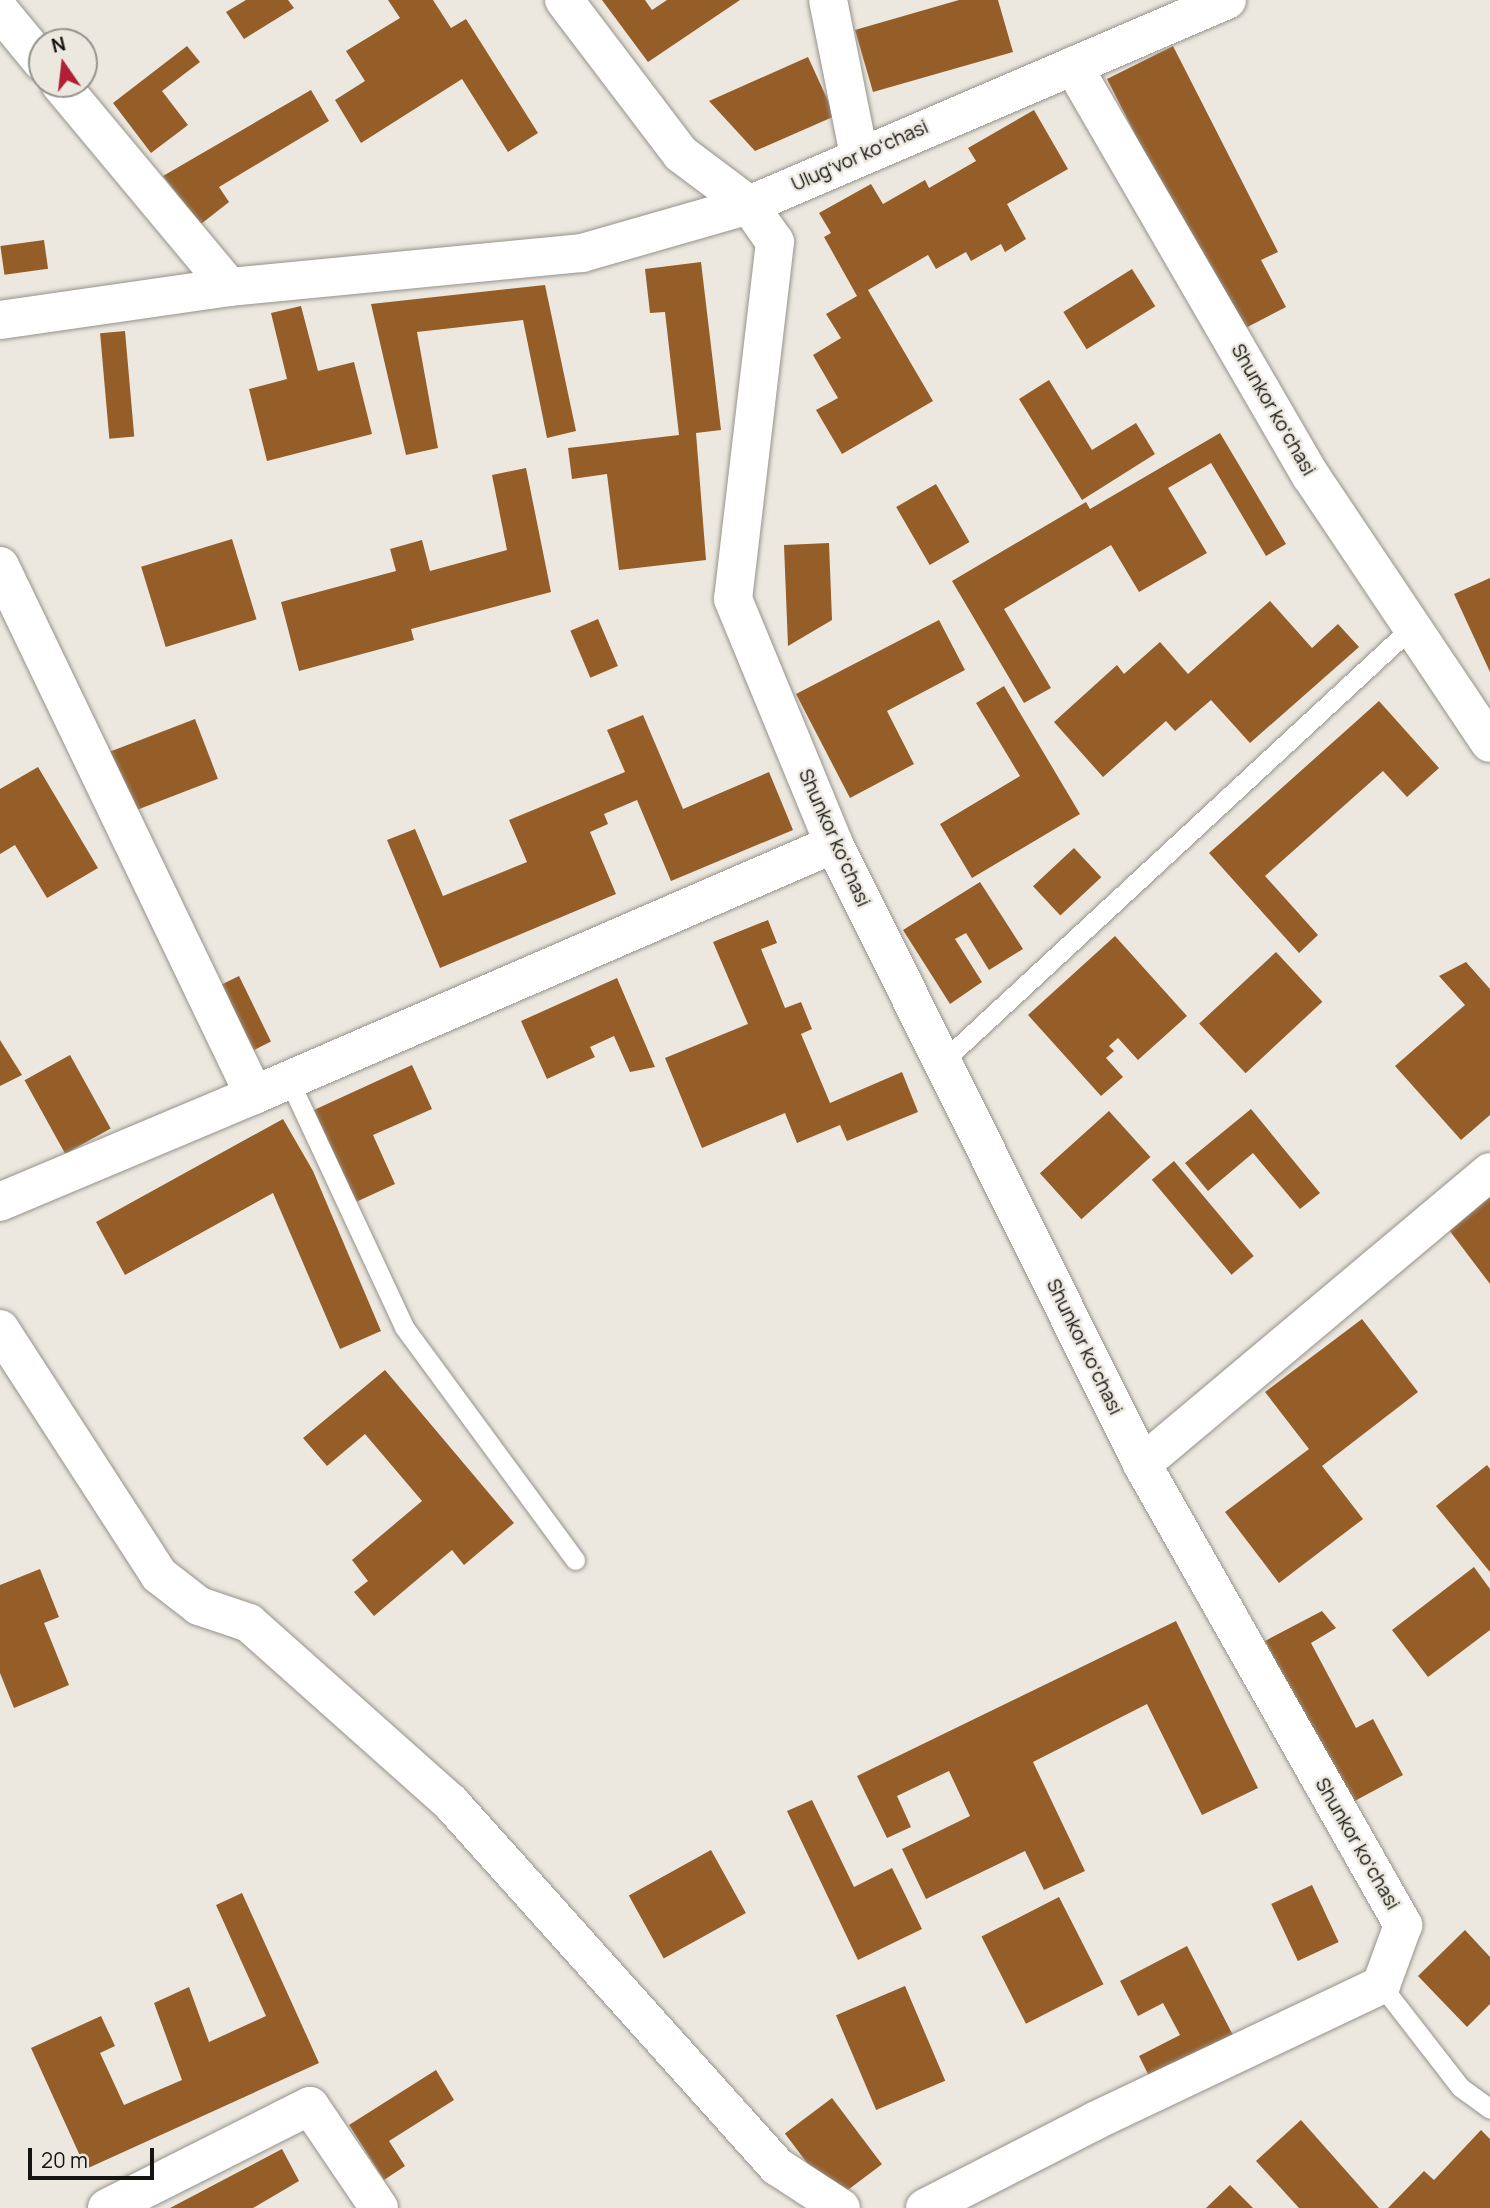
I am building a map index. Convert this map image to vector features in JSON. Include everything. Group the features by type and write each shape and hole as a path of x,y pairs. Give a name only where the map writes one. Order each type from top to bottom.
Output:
{"street":[{"path":"564,0 681,154 749,205"},
{"path":"828,0 859,155"},
{"name":"Ulugʻvor koʻchasi","path":"0,320 229,287 582,254 749,205 859,155 1227,0"},
{"path":"0,11 28,45"},
{"name":"Shunkor koʻchasi","path":"1073,66 1311,477 1490,743"},
{"path":"73,98 229,287"},
{"name":"Shunkor koʻchasi","path":"749,205 775,242 733,599 834,844 1142,1464 1403,1925 1381,1985"},
{"path":"0,566 254,1095"},
{"path":"0,1202 834,844"},
{"path":"1142,1464 1490,1172"},
{"path":"0,1329 159,1575 199,1606 249,1623 451,1803 778,2167 841,2208"},
{"path":"925,2208 1095,2120 1381,1985"},
{"path":"107,2208 310,2106 379,2208"}],"lane":[{"path":"942,1062 1412,627"},
{"path":"289,1080 404,1327 575,1560"},
{"path":"1381,1985 1460,2087 1490,2109"}],"building":[{"path":"246,0 288,0 294,8 244,39 226,12"},
{"path":"388,0 433,0 451,28 466,19 538,133 508,152 462,79 361,143 335,100 365,81 346,51 400,18"},
{"path":"602,0 645,0 652,10 667,0 740,0 648,62"},
{"path":"959,0 998,0 1013,52 873,92 855,30"},
{"path":"187,46 200,62 162,91 188,125 151,153 113,103"},
{"path":"1173,46 1278,252 1261,260 1286,307 1236,333 1107,79"},
{"path":"808,57 835,116 755,151 709,101"},
{"path":"311,90 329,121 219,187 229,202 201,224 163,176"},
{"path":"1034,110 1068,169 1007,204 1026,239 1005,252 1001,244 971,261 966,252 936,269 928,255 868,290 933,401 842,454 816,410 838,398 813,355 841,338 826,314 857,296 824,237 831,233 819,213 871,184 883,204 925,180 929,188 976,161 968,148"},
{"path":"44,240 48,269 4,275 0,246"},
{"path":"701,262 721,430 696,433 706,560 619,570 607,474 572,479 568,448 679,435 665,312 650,313 645,269"},
{"path":"1132,269 1155,306 1087,349 1063,312"},
{"path":"545,285 576,431 547,438 523,320 417,332 438,448 406,455 371,304"},
{"path":"301,306 318,371 354,362 372,434 267,461 249,389 287,379 271,313"},
{"path":"125,331 134,437 109,439 100,333"},
{"path":"1049,380 1092,450 1136,423 1155,454 1082,500 1019,399"},
{"path":"1220,433 1286,544 1266,556 1211,463 1168,488 1207,553 1139,592 1111,545 1004,609 1051,688 1024,703 952,581 1086,502 1090,509"},
{"path":"526,468 551,592 411,629 414,640 299,671 281,602 396,571 390,549 422,540 430,571 507,550 492,475"},
{"path":"936,484 970,542 930,565 896,507"},
{"path":"232,539 257,619 166,647 141,567"},
{"path":"829,543 832,620 788,646 784,545"},
{"path":"1490,578 1490,672 1454,594"},
{"path":"1270,601 1312,648 1338,624 1359,647 1250,743 1211,700 1175,731 1166,721 1103,777 1054,722 1117,665 1124,674 1160,642 1188,674"},
{"path":"598,619 618,666 590,678 570,631"},
{"path":"939,620 965,670 887,711 914,764 850,798 796,694"},
{"path":"1004,686 1080,814 972,878 940,824 1020,776 976,703"},
{"path":"1379,701 1439,768 1407,797 1383,771 1265,876 1318,935 1299,953 1209,853"},
{"path":"643,715 683,809 769,772 793,830 671,881 637,800 604,814 608,824 590,832 616,894 440,968 387,840 415,829 443,896 527,862 509,820 625,772 607,730"},
{"path":"195,719 218,779 132,812 109,752"},
{"path":"38,767 98,868 47,898 15,845 0,854 0,789"},
{"path":"1074,848 1101,877 1060,915 1033,886"},
{"path":"980,882 1023,949 989,970 966,933 955,939 982,982 950,1004 903,930"},
{"path":"768,920 777,943 761,949 785,1008 801,1002 812,1029 801,1034 830,1103 902,1072 918,1112 847,1141 840,1125 797,1143 785,1113 702,1148 665,1058 748,1024 713,942"},
{"path":"1115,936 1187,1016 1138,1060 1118,1038 1109,1046 1114,1051 1106,1058 1123,1077 1101,1096 1028,1015"},
{"path":"1276,952 1322,1002 1246,1073 1199,1024"},
{"path":"1466,962 1490,989 1490,1115 1461,1140 1395,1066 1465,1005 1439,976"},
{"path":"239,976 271,1042 246,1054 214,988"},
{"path":"617,978 655,1067 630,1072 614,1036 590,1047 595,1057 547,1079 521,1021"},
{"path":"0,1040 22,1075 0,1086"},
{"path":"70,1055 111,1128 65,1154 25,1080"},
{"path":"412,1065 432,1109 373,1135 395,1184 356,1202 314,1110"},
{"path":"1251,1109 1320,1193 1300,1209 1253,1153 1208,1191 1185,1163"},
{"path":"1109,1111 1150,1157 1081,1219 1040,1173"},
{"path":"283,1119 313,1171 381,1331 340,1349 273,1193 125,1275 96,1222"},
{"path":"1174,1161 1254,1256 1231,1275 1152,1180"},
{"path":"1490,1180 1490,1284 1440,1218"},
{"path":"1362,1319 1418,1392 1322,1466 1363,1519 1279,1583 1225,1512 1309,1449 1265,1392"},
{"path":"385,1370 514,1523 464,1565 452,1550 374,1616 354,1592 368,1581 352,1560 422,1501 365,1434 327,1466 303,1438"},
{"path":"1487,1465 1490,1469 1490,1572 1436,1506"},
{"path":"1474,1567 1490,1589 1490,1630 1428,1677 1392,1630"},
{"path":"40,1569 59,1617 44,1623 69,1685 14,1708 0,1673 0,1585"},
{"path":"1322,1611 1336,1628 1311,1643 1356,1728 1373,1719 1403,1775 1351,1803 1265,1641"},
{"path":"1176,1621 1258,1788 1202,1815 1147,1704 1033,1762 1085,1871 1044,1890 1025,1851 926,1899 902,1849 970,1816 949,1771 897,1796 911,1827 887,1838 857,1776"},
{"path":"812,1800 854,1887 892,1868 922,1929 858,1960 787,1811"},
{"path":"711,1850 746,1913 664,1959 629,1896"},
{"path":"1312,1885 1339,1942 1298,1961 1271,1904"},
{"path":"242,1893 319,2063 86,2169 31,2048 101,2016 115,2046 100,2053 124,2105 182,2080 154,2003 189,1987 209,2042 266,2016 216,1905"},
{"path":"1059,1897 1103,1984 1026,2024 981,1936"},
{"path":"1465,1930 1490,1957 1490,2004 1467,2027 1418,1976"},
{"path":"1187,1946 1237,2043 1154,2086 1139,2056 1180,2035 1163,2003 1138,2016 1120,1981"},
{"path":"905,1986 945,2081 876,2110 836,2015"},
{"path":"436,2070 454,2100 389,2141 405,2166 384,2180 349,2125"},
{"path":"832,2098 882,2164 835,2200 785,2134"},
{"path":"1301,2120 1379,2208 1299,2208 1256,2161"},
{"path":"1481,2130 1490,2139 1490,2208 1388,2208 1424,2171 1434,2180"},
{"path":"282,2149 299,2181 253,2208 170,2208"},
{"path":"1230,2185 1253,2208 1206,2208"}]}
